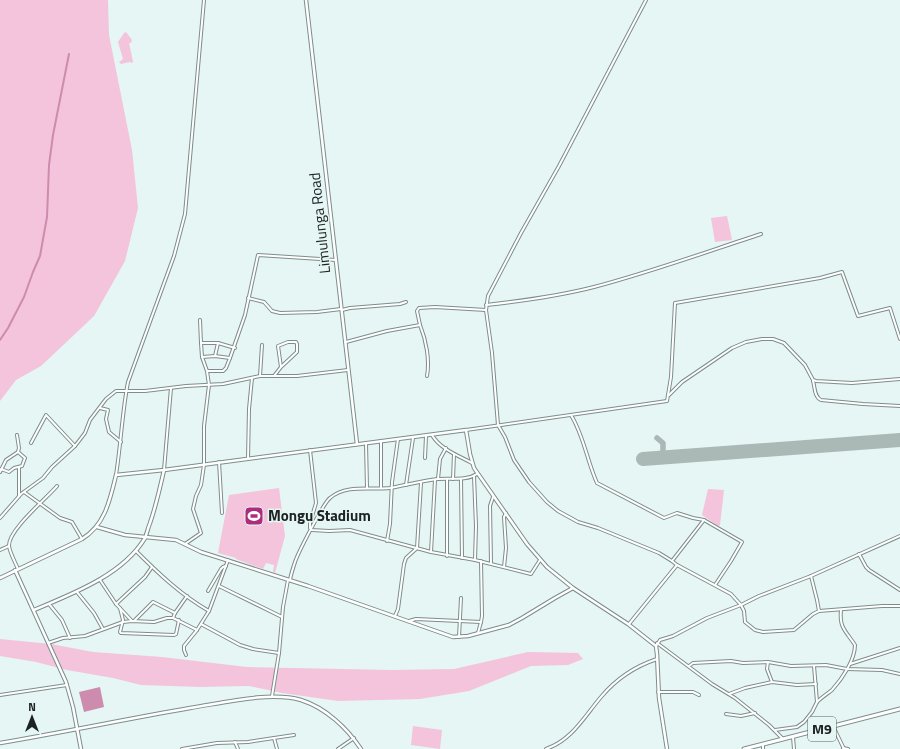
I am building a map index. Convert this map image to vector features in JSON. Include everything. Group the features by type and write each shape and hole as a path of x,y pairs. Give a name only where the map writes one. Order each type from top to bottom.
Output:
{"main road":[{"name":"Limulunga Road","path":"306,0 344,342 357,444"},
{"path":"0,578 90,534 97,527 107,507 116,474 164,470 466,430 472,463 476,475 540,560 573,588 656,644 658,692 667,749"},
{"path":"34,610 100,580 116,569 135,550 145,537 164,470"},
{"path":"97,527 125,535 176,540 201,552 289,580 447,635 459,637 477,634 516,621 573,588"},
{"path":"17,569 67,685 81,749"},
{"path":"0,743 244,699 287,698 311,704 323,711 354,738 361,749"},
{"name":"M9","path":"744,749 900,709"}],"street":[{"path":"116,474 121,442 122,416 128,382 136,356 174,256 185,214 204,0"},
{"path":"646,0 559,166 521,233 488,296 486,310 492,354 498,425 505,437 514,460 549,504 558,511 578,522 598,528 659,553 677,565 731,594 741,605 744,611 745,622 751,628 763,632 794,630 813,614 819,611 900,606"},
{"path":"486,306 594,287 630,277 761,234"},
{"path":"207,371 223,371 226,368 245,316 258,255 336,260"},
{"path":"668,396 675,303 820,278 842,272 858,316 890,308 900,339"},
{"path":"248,298 264,302 272,311 280,312 317,312 400,304 406,302"},
{"path":"427,376 427,356 417,311 419,308 435,307 486,310"},
{"path":"185,544 201,533 193,509 196,496 201,488 204,464 204,426 209,385 207,371 202,357 200,320"},
{"path":"344,342 387,331 420,325"},
{"path":"466,430 667,400 668,396 682,382 732,348 746,342 772,339 784,343 805,364 813,380 816,395 819,399 900,406"},
{"path":"274,376 281,366 297,352 296,342 288,342 278,346 281,366"},
{"path":"201,343 218,343 234,348"},
{"path":"215,356 218,343"},
{"path":"260,376 262,345"},
{"path":"202,357 215,356 230,358"},
{"path":"0,518 19,496 42,478 75,446 85,433 90,420 108,396 116,391 145,391 234,383 260,376 296,376 348,370"},
{"path":"248,459 249,409 252,378"},
{"path":"813,380 818,382 852,383 900,379"},
{"path":"164,470 170,388"},
{"path":"99,408 108,410 106,419 109,432 121,442"},
{"path":"571,415 581,436 597,483 664,518 676,512 704,520 742,542 731,562 715,585"},
{"path":"31,443 46,416 75,446"},
{"path":"17,435 19,448 18,452 25,460 23,466 14,468 9,472 1,471 6,460 18,452"},
{"path":"432,435 454,454 472,463"},
{"path":"425,458 426,436"},
{"path":"406,485 413,438"},
{"path":"387,541 398,439"},
{"path":"381,441 381,488"},
{"path":"366,443 367,488"},
{"path":"431,552 436,480 440,458 446,448"},
{"path":"310,450 316,503 310,523 310,528 312,530"},
{"path":"453,479 454,454"},
{"path":"220,462 222,513"},
{"path":"19,467 19,496"},
{"path":"272,698 280,654 282,617 289,580 295,562 324,506 331,497 343,492 367,488 392,487 436,480 462,479 476,475 475,560"},
{"path":"447,479 447,556"},
{"path":"462,479 462,558"},
{"path":"395,616 398,609 404,564 406,558 417,548 421,483"},
{"path":"17,569 9,546 11,539 19,526 57,486"},
{"path":"24,492 60,518 72,522 82,539"},
{"path":"491,563 490,506 493,497"},
{"path":"504,567 506,548 504,517 506,513"},
{"path":"672,561 704,520"},
{"path":"312,530 350,530 447,556 491,563 531,574 540,560"},
{"path":"784,739 755,713 656,644 660,640 673,636 707,618 811,576 900,536"},
{"path":"0,550 9,546"},
{"path":"135,550 172,586 209,610"},
{"path":"859,554 869,570 900,590"},
{"path":"186,655 184,646 197,630 209,610 228,560"},
{"path":"477,634 481,622 481,561"},
{"path":"628,624 677,565"},
{"path":"208,591 221,569 226,566"},
{"path":"116,604 145,577 152,567"},
{"path":"811,576 819,611"},
{"path":"100,580 116,604 133,621"},
{"path":"219,586 282,617"},
{"path":"76,591 94,613 103,629"},
{"path":"173,618 188,596"},
{"path":"459,637 461,598"},
{"path":"133,621 153,602 175,613"},
{"path":"49,604 62,620 70,638"},
{"path":"120,608 123,622 121,633 171,636 176,634 179,620"},
{"path":"775,730 792,728 801,725 812,712 817,702 825,694 831,691 850,664 855,645 841,626 841,610"},
{"path":"48,643 60,639 85,636 123,622 154,622 166,618 179,620 197,630"},
{"path":"409,621 416,619 481,622"},
{"path":"201,624 240,645 280,654"},
{"path":"850,664 900,648"},
{"path":"546,749 560,742 571,734 613,684 640,666 657,660"},
{"path":"689,666 693,663 724,661 752,663 768,662 790,666 826,665 847,669 882,670 900,674"},
{"path":"768,662 767,669 772,682"},
{"path":"814,666 817,702"},
{"path":"729,694 745,688 772,682 797,685 816,684"},
{"path":"0,695 67,685"},
{"path":"658,692 693,692 699,696"},
{"path":"726,714 741,716 755,713"},
{"path":"833,726 843,749 848,749"},
{"path":"182,749 217,743 248,742 294,735"},
{"path":"793,737 794,749"},
{"path":"274,738 277,749"},
{"path":"338,749 354,738"},
{"path":"236,742 238,749"},
{"path":"763,744 763,749"}],"shaded area":[{"path":"0,0 108,0 109,35 132,150 138,208 125,261 94,316 41,366 16,380 0,401"},
{"path":"126,32 132,40 131,43 129,43 133,62 121,64 119,62 123,59 118,42"},
{"path":"727,216 732,240 715,242 711,218"},
{"name":"Mongu Stadium","path":"279,488 285,536 275,573 273,572 274,565 266,563 263,569 236,558 218,553 229,495"},
{"path":"708,489 724,490 720,525 718,526 702,515"},
{"path":"0,639 51,644 93,652 162,657 247,667 392,670 454,669 528,652 578,653 583,659 568,665 531,666 469,691 420,699 338,701 282,693 249,686 200,687 141,685 36,662 0,656"},
{"path":"100,687 104,707 84,712 79,692"},
{"path":"413,726 442,730 440,749 411,745"}],"waterway":[{"path":"0,340 24,297 40,256 47,217 49,165 53,135 69,54"}],"taxiway":[{"path":"657,438 663,443 663,458"}],"runway":[{"path":"643,459 900,440"}],"place":[{"name":"Mongu Stadium","path":"254,516"}]}
